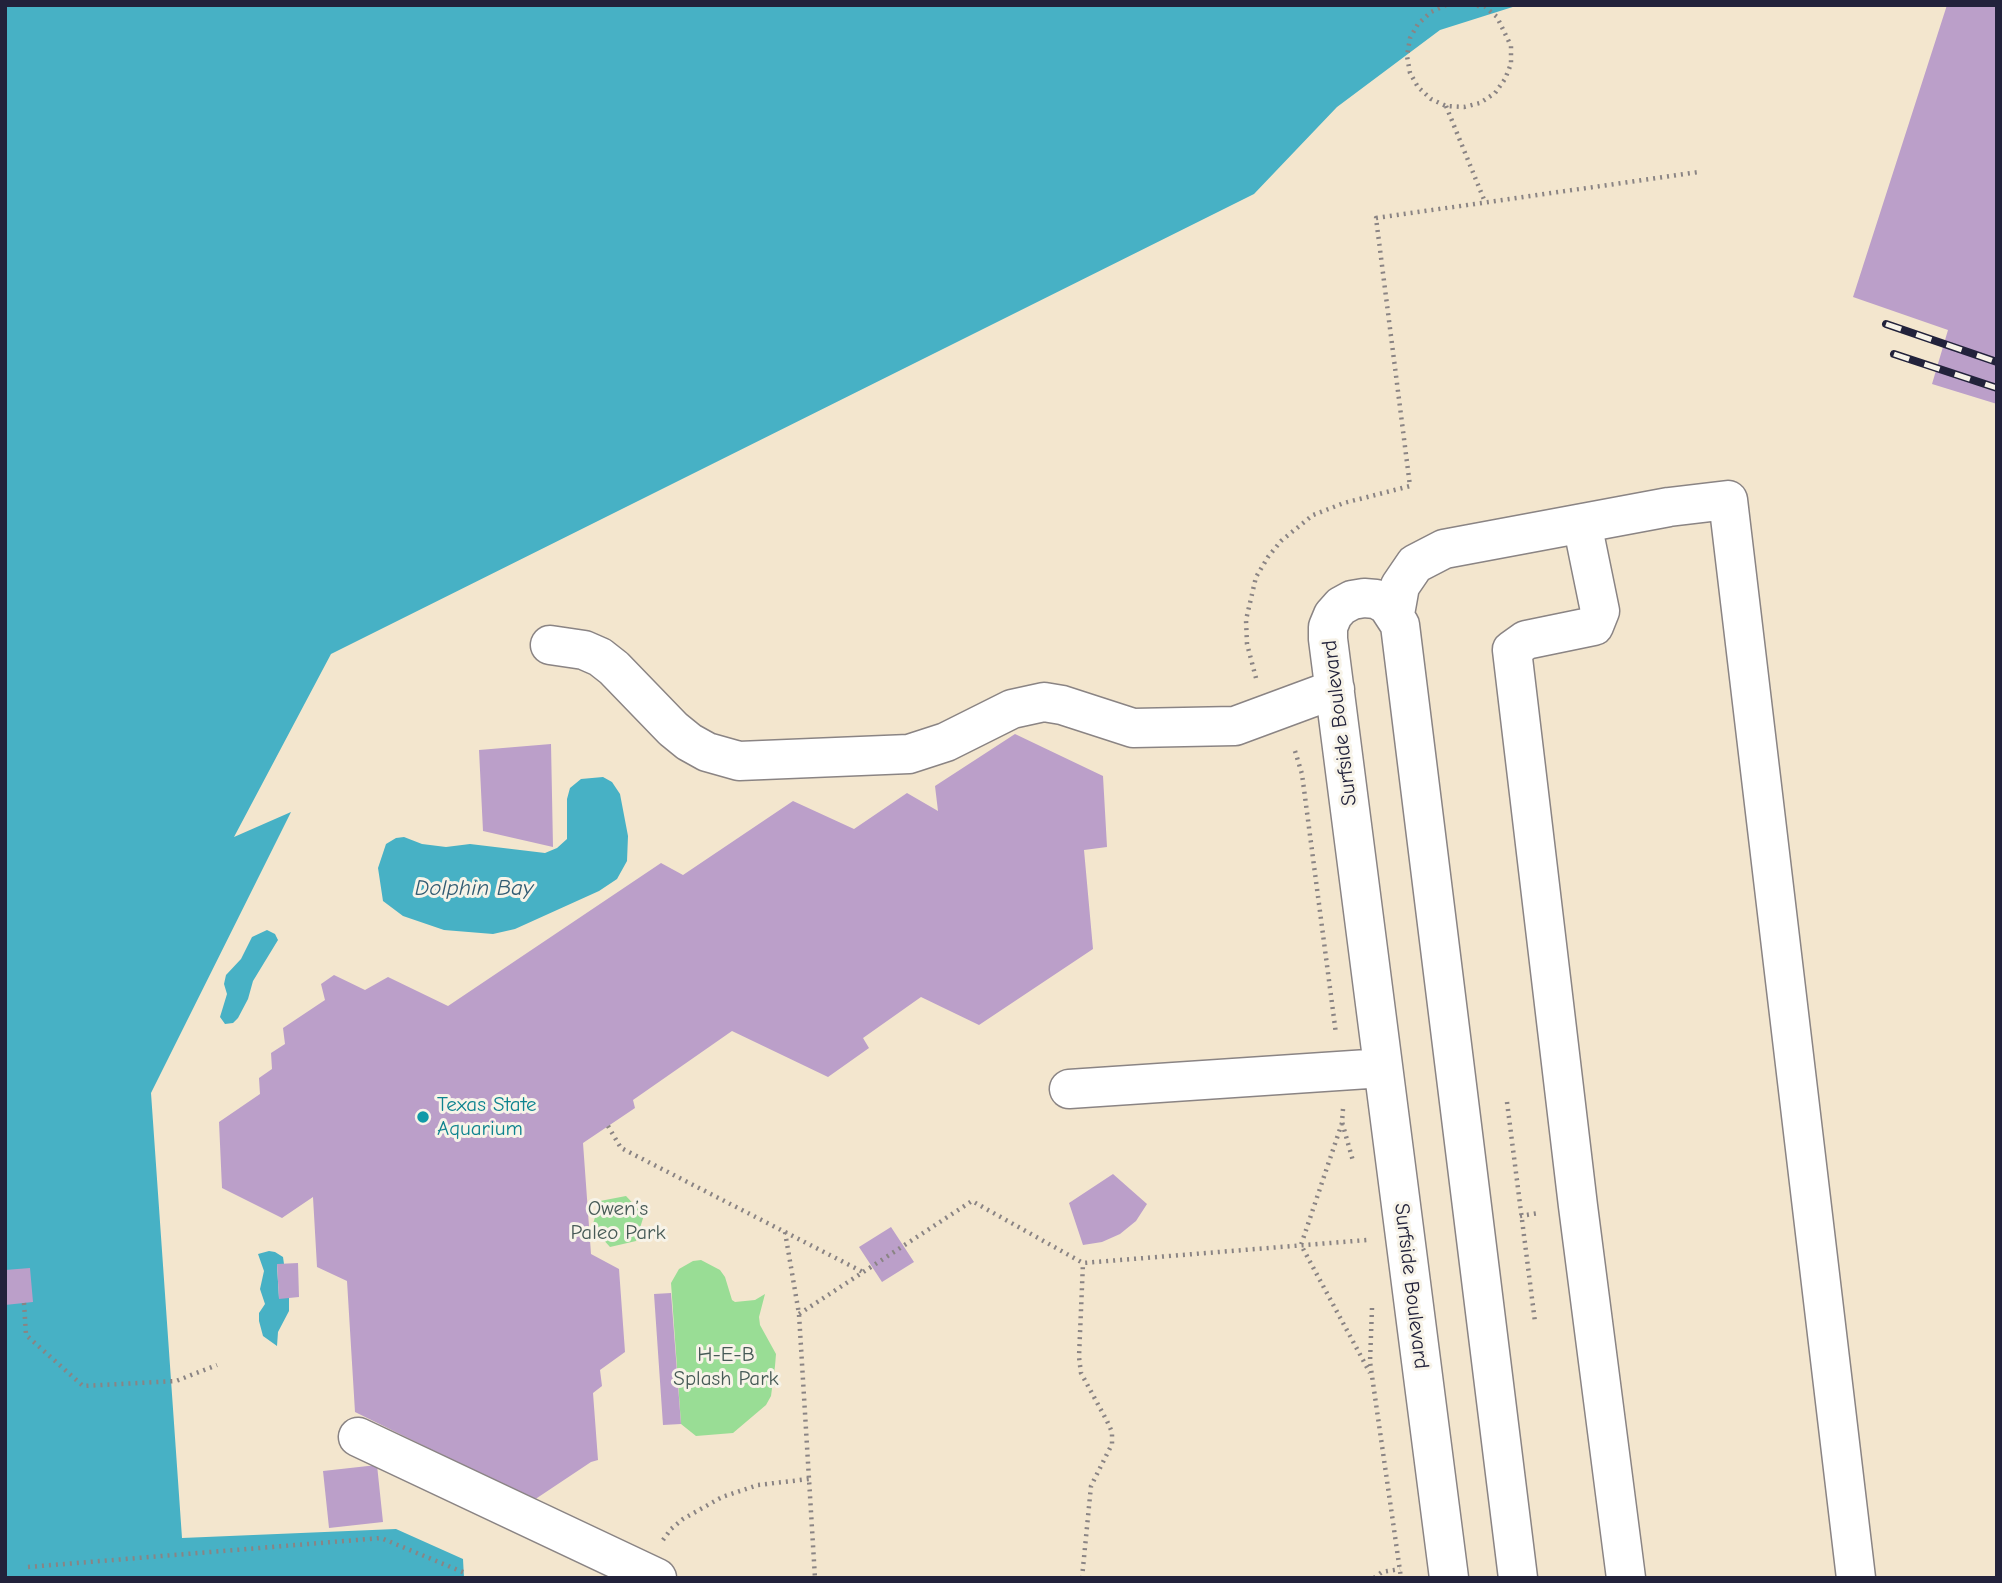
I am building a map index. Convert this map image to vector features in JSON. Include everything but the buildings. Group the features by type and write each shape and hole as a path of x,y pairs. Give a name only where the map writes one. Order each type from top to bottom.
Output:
{"street":[{"path":"1518,1578 1400,625 1395,614 1400,586 1415,564 1444,550 1582,523 1728,500 1856,1578"},
{"path":"1582,523 1600,611 1594,626 1526,640 1512,650 1578,1206 1626,1578"},
{"name":"Surfside Boulevard","path":"1395,614 1387,605 1376,599 1352,600 1341,606 1333,615 1328,626 1328,639 1448,1578"},
{"path":"550,645 584,650 600,657 689,742 707,752 739,761 909,754 946,742 1012,709 1044,702 1062,705 1133,728 1235,726 1335,689"},
{"path":"1069,1089 1383,1068"},
{"path":"358,1437 565,1535 658,1563"},
{"path":"565,1535 589,1578"}],"path":[{"path":"1446,5 1431,12 1418,24 1410,38 1407,56 1410,72 1418,87 1431,99 1446,106 1464,107 1480,103 1495,93 1511,64 1511,46 1497,17 1485,8 1473,5"},
{"path":"1446,106 1485,202"},
{"path":"1257,682 1247,644 1245,620 1256,577 1268,556 1281,541 1313,515 1344,503 1410,486 1376,218 1699,173"},
{"path":"1295,751 1302,774 1344,1100 1342,1122 1301,1245 1372,1378"},
{"path":"1507,1102 1535,1322"},
{"path":"1342,1122 1356,1171"},
{"path":"608,1126 621,1148 863,1272"},
{"path":"799,1314 972,1201 1083,1264 1349,1241"},
{"path":"1367,1227 1370,1253"},
{"path":"785,1233 799,1314 815,1578"},
{"path":"1082,1578 1091,1486 1112,1444 1112,1432 1081,1373 1079,1357 1083,1264"},
{"path":"1373,1302 1370,1362 1401,1578"},
{"path":"24,1303 26,1335 83,1386 176,1381 217,1364"},
{"path":"658,1563 671,1529 722,1497 758,1485 809,1479"},
{"path":"28,1567 382,1538 465,1573"},
{"path":"1374,1578 1382,1572 1400,1569"}],"green space":[{"name":"Owen’s Paleo Park","path":"626,1196 644,1215 636,1241 610,1247 592,1227 600,1201"},
{"name":"H-E-B Splash Park","path":"701,1260 720,1270 735,1302 755,1300 765,1294 759,1317 760,1325 776,1354 771,1396 766,1405 733,1433 696,1436 681,1424 671,1283 679,1269 693,1261"}],"water":[{"path":"5,5 1519,5 1440,30 1337,107 1254,194 331,654 234,837 291,812 151,1093 182,1538 396,1529 463,1559 464,1578 5,1578"},
{"name":"Dolphin Bay","path":"603,777 612,782 620,794 628,836 627,861 617,879 599,891 515,929 493,934 444,930 403,916 383,901 378,868 386,844 396,838 404,837 422,844 446,847 470,844 545,853 557,848 567,839 567,799 570,788 581,779"},
{"path":"267,930 275,934 278,940 253,981 248,999 238,1018 233,1023 225,1024 220,1017 227,994 224,984 226,975 241,959 252,937"},
{"path":"269,1251 283,1257 284,1264 277,1265 279,1298 289,1298 289,1311 278,1332 277,1346 263,1336 259,1321 259,1313 265,1304 260,1289 264,1271 258,1254"}],"railway":[{"path":"1886,324 1997,362"},
{"path":"1894,354 1997,388"}],"place":[{"name":"Texas State Aquarium","path":"423,1117"}]}
